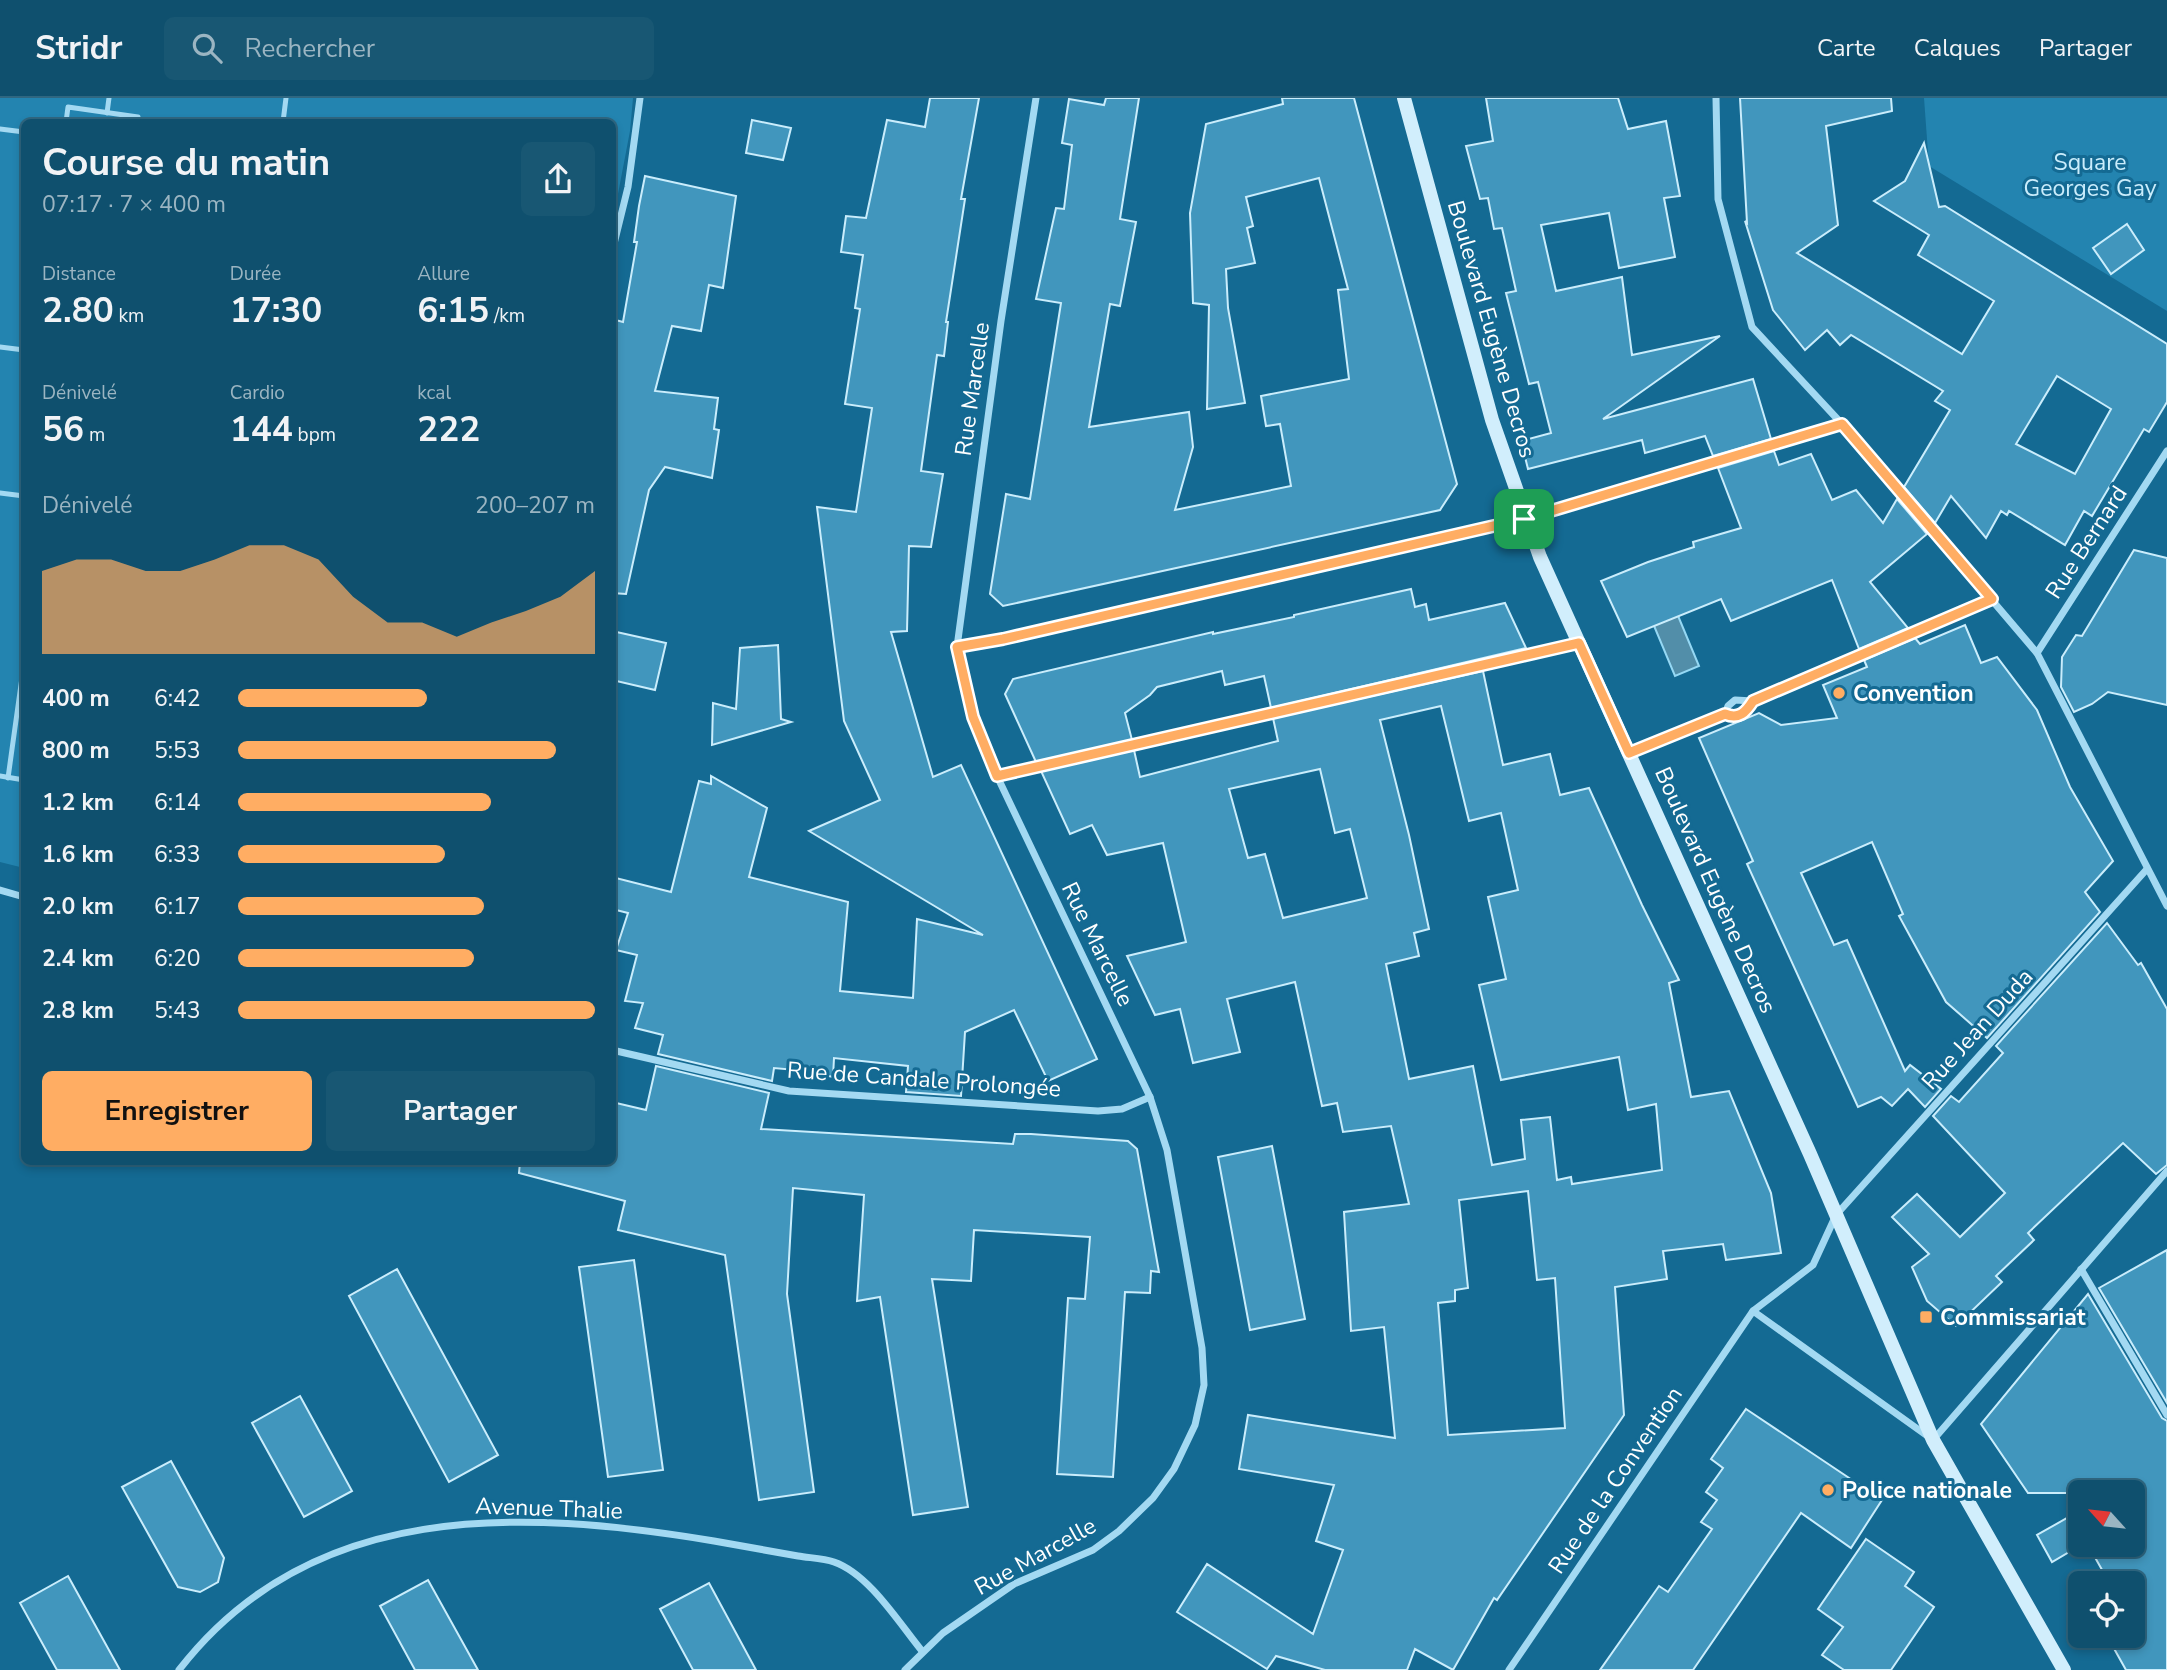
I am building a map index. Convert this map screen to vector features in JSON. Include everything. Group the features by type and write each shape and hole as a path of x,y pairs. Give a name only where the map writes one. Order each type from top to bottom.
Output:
{"street":[{"path":"616,236 628,187 640,98"},
{"name":"Rue Marcelle","path":"905,1670 943,1633 1014,1584 1093,1550 1125,1526 1153,1498 1174,1469 1195,1424 1204,1385 1202,1348 1167,1150 1150,1097 997,776 973,717 957,647 1001,321 1036,98"},
{"name":"Boulevard Eugène Decros","path":"1404,98 1492,421 1524,519 1836,1215 1933,1440 2064,1670"},
{"path":"1716,98 1718,199 1752,327 1842,424 2037,653 2167,906"},
{"path":"957,647 1016,636 1524,519 1842,424"},
{"name":"Rue Bernard","path":"2037,653 2167,452"},
{"path":"1629,753 1725,714 1728,706 1735,700 1753,701 1992,599"},
{"path":"1725,714 1731,717 1740,715 1747,711 1753,701"},
{"name":"Rue Jean Duda","path":"1836,1215 2147,869"},
{"path":"0,891 21,896"},
{"name":"Rue de Candale Prolongée","path":"616,1051 789,1091 1098,1111 1122,1109 1150,1097"},
{"path":"1753,1311 1933,1440 2167,1171"},
{"name":"Rue de la Convention","path":"1509,1670 1753,1311 1813,1265 1836,1215"},
{"path":"2081,1269 2167,1415"},
{"name":"Avenue Thalie","path":"179,1670 198,1645 226,1618 285,1576 330,1553 386,1535 456,1525 507,1522 635,1530 835,1562 867,1583 922,1651"}],"lane":[{"path":"107,113 109,98"},
{"path":"283,119 286,98"},
{"path":"66,119 68,107 138,119"},
{"path":"0,129 21,132"},
{"path":"0,347 21,350"},
{"path":"0,493 21,496"},
{"path":"997,776 1579,643"},
{"path":"8,778 21,685"},
{"path":"0,776 21,780"}],"green space":[{"path":"0,98 633,98 630,131 616,204 616,119 21,119 21,867 0,862"},
{"name":"Square Georges Gay","path":"1924,98 2167,98 2167,311 1929,166"}],"shaded area":[{"path":"1676,611 1699,666 1675,676 1652,621"}],"building":[{"path":"930,98 979,98 961,199 965,199 946,322 944,356 937,355 921,471 943,474 931,547 909,546 907,631 891,632 933,777 961,765 1097,1059 1048,1081 1014,1010 965,1032 961,1096 906,1092 908,1066 834,1058 833,1077 774,1068 772,1081 658,1054 663,1035 635,1028 643,1003 625,1001 637,955 616,950 628,913 616,910 616,878 671,892 699,781 711,784 711,776 767,808 749,877 848,902 840,991 913,998 917,919 983,935 809,831 880,800 844,721 817,507 856,512 872,408 845,404 860,309 855,308 863,255 841,252 846,216 866,218 887,120 925,127"},
{"path":"1106,98 1139,98 1120,219 1136,222 1120,306 1110,304 1089,427 1189,412 1193,447 1175,510 1291,486 1280,424 1266,426 1261,396 1349,379 1338,290 1348,289 1319,178 1246,197 1253,226 1247,228 1255,263 1226,269 1228,308 1245,403 1207,409 1209,305 1193,303 1190,213 1206,124 1283,104 1282,98 1354,98 1457,484 1440,510 1003,606 990,594 1006,494 1030,499 1061,303 1036,299 1056,208 1064,209 1072,145 1062,143 1069,99 1104,105"},
{"path":"1486,98 1618,98 1628,129 1666,121 1680,196 1664,198 1675,257 1619,268 1609,213 1541,225 1556,291 1622,277 1632,355 1720,336 1603,419 1753,379 1771,439 1713,456 1705,436 1645,453 1642,440 1528,469 1521,441 1551,433 1538,382 1529,384 1506,293 1516,291 1502,228 1494,229 1488,198 1480,199 1466,146 1493,141"},
{"path":"1740,98 1891,98 1892,111 1826,126 1838,225 1797,253 1962,354 1994,301 1918,255 1929,235 1874,201 1905,181 1924,143 1939,207 1945,206 2167,344 2167,402 2149,432 2144,429 2092,516 2084,511 2065,545 2009,511 2007,515 2001,511 1986,538 1951,496 1935,523 1904,487 1950,410 1935,401 1943,391 1851,335 1840,345 1827,330 1805,350 1773,310 1745,221 1747,223","holes":["2057,376 2111,409 2075,474 2016,444"]},
{"path":"752,120 791,128 783,160 746,153"},
{"path":"645,176 736,196 723,288 709,285 701,331 672,326 655,391 718,398 714,429 719,430 712,478 665,467 649,490 626,594 616,593 616,320 623,322 637,242 634,242"},
{"path":"2127,224 2144,250 2111,274 2093,248"},
{"path":"1774,451 1779,465 1811,454 1832,500 1856,490 1883,523 1897,499 1927,534 1870,582 1908,628 1859,649 1832,580 1731,621 1721,599 1627,637 1601,581 1694,547 1693,542 1741,528 1718,468"},
{"path":"2134,550 2167,558 2167,705 2108,692 2092,704 2074,712 2061,687 2062,657 2076,635 2082,636"},
{"path":"1411,589 1415,607 1426,604 1429,620 1505,603 1526,648 1271,708 1264,676 1225,685 1222,671 1157,687 1125,713 1132,740 1036,762 1005,694 1013,679"},
{"path":"1965,625 1981,663 1997,657 2037,710 2070,787 2113,861 2085,892 2100,912 1987,1038 1946,1002 1899,916 1903,914 1872,842 1801,873 1834,945 1847,940 1905,1071 1910,1065 1941,1089 1925,1107 1908,1089 1892,1106 1881,1097 1858,1107 1747,864 1753,861 1699,738 1759,713 1781,725 1837,718 1823,685 1867,667 1864,660 1915,638 1920,644"},
{"path":"616,632 666,643 655,690 616,681"},
{"path":"778,645 781,719 791,722 712,745 713,703 736,709 740,648"},
{"path":"1483,671 1503,765 1550,754 1560,795 1589,788 1679,980 1669,983 1691,1097 1729,1091 1771,1193 1781,1253 1726,1260 1723,1244 1663,1251 1667,1279 1615,1287 1624,1415 1497,1600 1494,1598 1453,1670 1415,1649 1407,1670 1325,1670 1276,1656 1267,1669 1177,1612 1207,1564 1313,1634 1343,1550 1316,1541 1334,1485 1239,1469 1248,1415 1395,1438 1384,1327 1351,1331 1344,1212 1409,1204 1391,1126 1343,1132 1337,1103 1322,1106 1295,982 1227,999 1240,1052 1193,1063 1180,1009 1155,1015 1127,956 1186,942 1163,843 1107,855 1092,825 1070,834 1041,771 1134,750 1140,777 1278,741 1273,718","holes":["1441,706 1469,821 1501,813 1518,890 1488,897 1506,979 1479,985 1501,1080 1619,1057 1628,1110 1656,1104 1662,1170 1572,1184 1571,1177 1557,1180 1550,1117 1521,1120 1525,1159 1492,1165 1473,1066 1409,1079 1386,964 1419,956 1414,933 1429,929 1380,720","1320,769 1335,833 1350,829 1367,898 1283,918 1265,854 1248,858 1229,789","1528,1191 1537,1280 1555,1278 1565,1428 1448,1435 1438,1303 1455,1301 1455,1290 1468,1288 1459,1200"]},
{"path":"2107,923 2138,965 2141,963 2167,1009 2167,1165 2156,1174 2123,1143 2028,1233 2034,1240 1996,1276 2002,1282 1956,1326 1927,1301 1912,1267 1929,1254 1892,1217 1917,1194 1960,1237 2005,1193 1933,1116 1951,1096 1959,1102 2003,1053 1996,1046"},
{"path":"656,1066 769,1093 761,1129 1013,1144 1015,1134 1128,1141 1137,1149 1159,1272 1151,1271 1150,1293 1125,1292 1113,1477 1057,1474 1068,1298 1085,1299 1090,1237 974,1230 971,1281 932,1279 968,1507 913,1515 880,1297 857,1301 864,1195 793,1188 787,1294 814,1492 759,1500 725,1255 618,1230 625,1201 519,1173 520,1165 616,1165 616,1103 646,1110"},
{"path":"1272,1146 1305,1319 1250,1330 1218,1157"},
{"path":"2167,1250 2167,1403 2099,1288"},
{"path":"634,1260 663,1470 608,1477 579,1267"},
{"path":"397,1269 498,1455 449,1482 349,1296"},
{"path":"2088,1294 2162,1418 2167,1421 2167,1670 2126,1670 2114,1648 2145,1648 2145,1571 2103,1571 2095,1558 2146,1558 2146,1480 2068,1480 2068,1493 2028,1493 1981,1424"},
{"path":"300,1396 352,1491 304,1517 252,1423"},
{"path":"1746,1409 1882,1500 1851,1548 1801,1513 1693,1670 1600,1670 1659,1586 1668,1592 1712,1529 1701,1522 1717,1500 1706,1492 1723,1468 1711,1459"},
{"path":"171,1461 224,1558 218,1582 200,1592 178,1587 122,1487"},
{"path":"2068,1517 2068,1553 2052,1562 2037,1535"},
{"path":"1866,1539 1914,1572 1905,1586 1934,1607 1891,1670 1844,1670 1822,1655 1843,1627 1818,1609"},
{"path":"68,1576 120,1670 57,1670 20,1603"},
{"path":"428,1580 478,1670 415,1670 380,1606"},
{"path":"709,1583 756,1670 693,1670 660,1609"}],"place":[{"name":"Convention","path":"1839,693"},
{"name":"Commissariat","path":"1926,1317"},
{"name":"Police nationale","path":"1828,1490"}],"route":[{"path":"1842,424 1992,599 1753,701 1747,711 1740,715 1731,717 1725,714 1629,753 1579,643 997,776 973,717 957,647 1003,639 1524,519 1842,424"}]}
